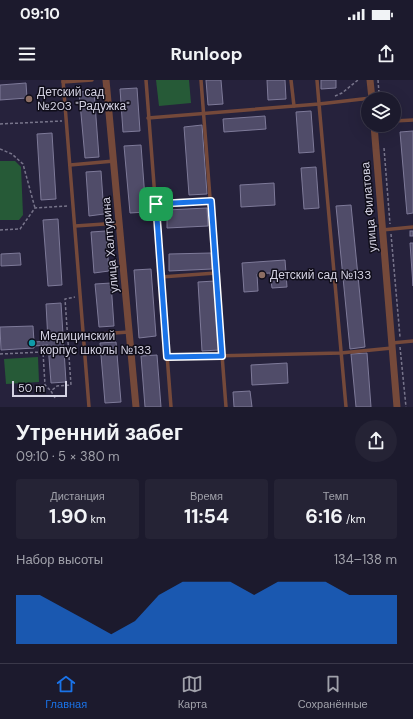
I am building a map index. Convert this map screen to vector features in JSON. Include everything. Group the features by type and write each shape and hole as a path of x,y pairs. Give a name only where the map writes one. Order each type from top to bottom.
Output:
{"street":[{"name":"улица Халтурина","path":"106,80 136,407"},
{"path":"370,80 371,92"},
{"name":"улица Филатова","path":"375,132 397,407"}],"lane":[{"path":"89,407 63,81 92,80"},
{"path":"146,80 171,407"},
{"path":"201,80 226,407"},
{"path":"291,80 294,106"},
{"path":"317,80 346,407"},
{"path":"148,118 361,100"},
{"path":"401,121 413,120"},
{"path":"70,165 114,161"},
{"path":"156,204 211,201"},
{"path":"75,226 119,223"},
{"path":"382,230 413,227"},
{"path":"161,277 216,273"},
{"path":"84,335 129,332"},
{"path":"167,357 341,353 413,341"}],"path":[{"path":"331,98 342,93 358,80"},
{"path":"378,80 379,92"},
{"path":"0,124 66,121"},
{"path":"384,147 406,407"},
{"path":"0,149 12,154 22,164 34,208 20,229 0,230"},
{"path":"34,208 73,206"},
{"path":"51,391 57,386 70,385 65,299 80,295"},
{"path":"0,354 43,352 45,385 55,398"}],"green space":[{"path":"156,80 189,80 191,103 159,106"},
{"path":"0,161 15,161 21,167 23,215 19,220 0,220"},
{"path":"38,357 39,382 6,384 4,359"}],"building":[{"path":"206,80 221,80 223,104 208,105"},
{"path":"267,80 285,80 286,99 268,100"},
{"path":"321,80 336,80 336,88 321,89"},
{"path":"26,83 27,98 0,100 0,85"},
{"path":"137,88 140,131 123,132 120,89"},
{"path":"94,91 99,157 85,158 79,92"},
{"path":"311,111 314,152 299,153 296,112"},
{"path":"265,116 266,129 224,132 223,119"},
{"path":"202,125 207,194 189,195 184,127"},
{"path":"413,131 413,213 407,214 400,132"},
{"path":"52,133 56,199 41,200 37,134"},
{"path":"141,145 146,212 130,213 124,146"},
{"path":"316,167 319,208 304,209 301,168"},
{"path":"101,171 104,214 89,216 86,172"},
{"path":"274,183 275,205 241,207 240,185"},
{"path":"351,205 365,347 350,349 336,206"},
{"path":"207,208 208,226 167,228 167,210"},
{"path":"58,219 62,285 48,286 43,220"},
{"path":"106,231 109,271 94,273 91,232"},
{"path":"410,231 413,231 413,236 410,236"},
{"path":"410,243 413,243 413,286"},
{"path":"20,253 21,265 1,266 1,254"},
{"path":"211,253 212,269 169,271 169,254"},
{"path":"285,260 287,287 272,288 270,273 257,274 258,291 244,292 242,263"},
{"path":"151,269 156,336 139,338 134,270"},
{"path":"215,281 219,350 202,351 198,282"},
{"path":"111,283 114,326 99,327 95,284"},
{"name":"Медицинский корпус школы №133","path":"61,303 66,382 51,383 48,345 34,346 34,348 1,350 0,327 33,326 34,342 48,341 46,304"},
{"path":"116,342 121,402 105,403 100,343"},
{"path":"367,353 371,407 356,407 351,354"},
{"path":"157,355 161,407 145,407 141,356"},
{"path":"287,363 288,383 252,385 251,365"},
{"path":"250,391 252,407 234,407 233,392"}],"place":[{"name":"Детский сад №203 \"Радужка\"","path":"29,99"},
{"name":"Детский сад №133","path":"262,275"},
{"name":"Медицинский корпус школы №133","path":"32,343"}],"route":[{"path":"211,201 222,356 167,357 156,204 211,201"}]}
